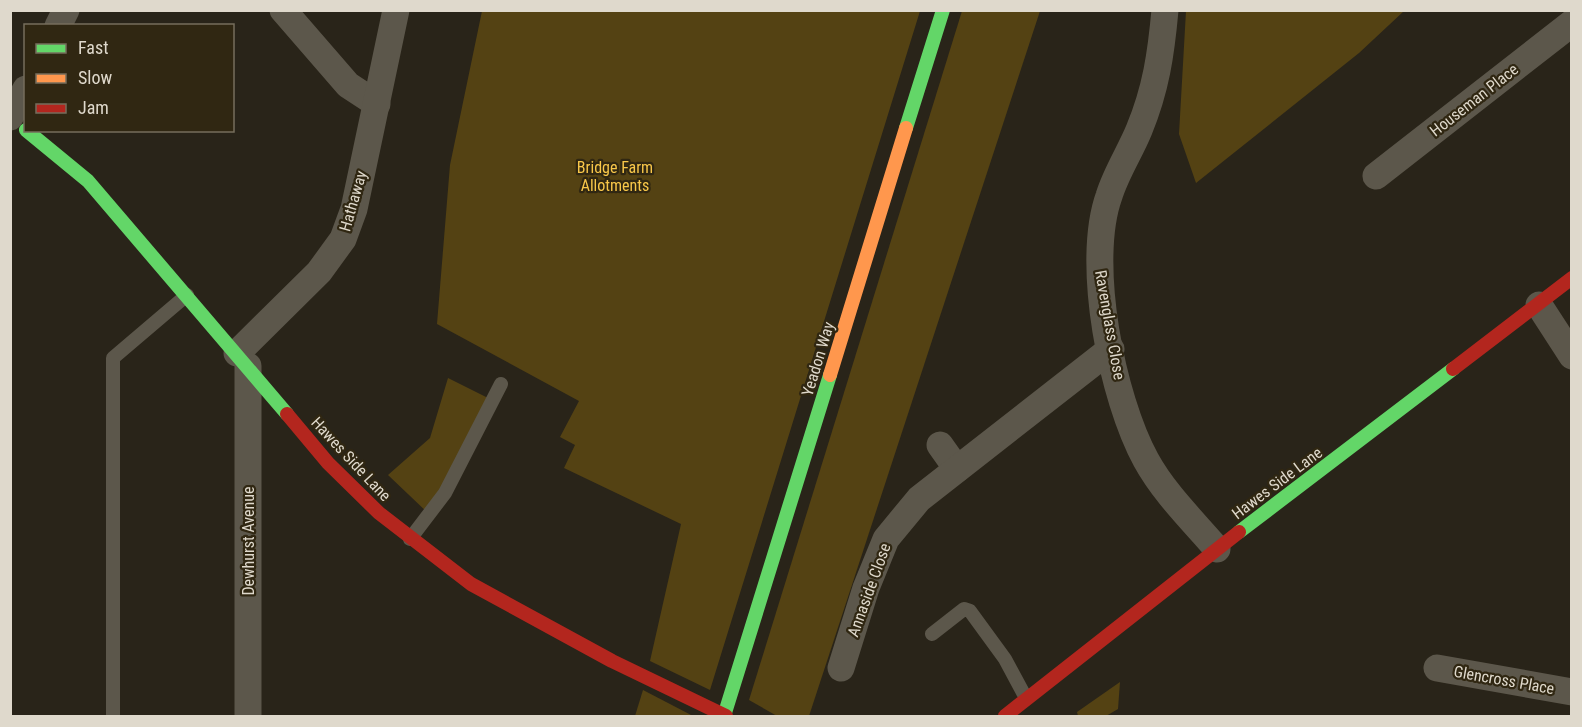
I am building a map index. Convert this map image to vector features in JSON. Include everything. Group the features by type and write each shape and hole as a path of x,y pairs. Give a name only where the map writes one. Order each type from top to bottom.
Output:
{"main road":[{"name":"Yeadon Way","path":"725,717 944,10"},
{"name":"Hawes Side Lane","path":"10,117 24,128"},
{"name":"Hawes Side Lane","path":"28,132 88,181 243,360 328,464 410,539 471,584 612,661 725,717"},
{"name":"Hawes Side Lane","path":"1005,717 1030,705 1217,549 1572,278"}],"street":[{"path":"59,24 66,10"},
{"path":"283,10 348,85 377,104"},
{"name":"Hathaway","path":"243,360 319,272 343,239 354,209 396,10"},
{"name":"Ravenglass Close","path":"1165,10 1160,66 1151,98 1109,195 1101,225 1100,286 1111,349 1133,434 1147,462 1217,549"},
{"name":"Houseman Place","path":"1376,176 1572,23"},
{"path":"10,117 24,92"},
{"path":"1539,305 1572,356"},
{"name":"Annaside Close","path":"842,668 866,588 886,539 919,499 1111,349"},
{"name":"Dewhurst Avenue","path":"243,360 248,717"},
{"path":"940,445 957,469"},
{"name":"Glencross Place","path":"1437,668 1572,692"}],"lane":[{"path":"113,717 113,358 187,295"},
{"path":"410,539 445,493 501,384"},
{"path":"932,634 964,609 970,611 1005,659 1030,705"}],"green space":[{"path":"1186,10 1404,11 1359,53 1196,183 1179,134"},
{"name":"Bridge Farm Allotments","path":"482,11 920,11 710,690 650,661 681,524 564,468 575,445 560,437 579,401 437,324 450,165"},
{"path":"962,11 1040,11 809,716 777,716 749,700"},
{"path":"448,378 492,400 429,514 388,475 430,438"},
{"path":"1120,682 1118,709 1106,716 1078,716 1077,712"},
{"path":"643,690 693,716 635,716"}],"traffic: fast":[{"path":"906,128 943,10"},
{"path":"28,132 88,181 287,414"},
{"path":"1239,532 1453,369"},
{"path":"724,716 830,375"}],"traffic: slow":[{"path":"830,375 906,128"}],"traffic: jam":[{"path":"1453,369 1572,278"},
{"path":"287,414 328,463 379,513 471,584 612,661 726,716"},
{"path":"1005,716 1239,532"}]}
